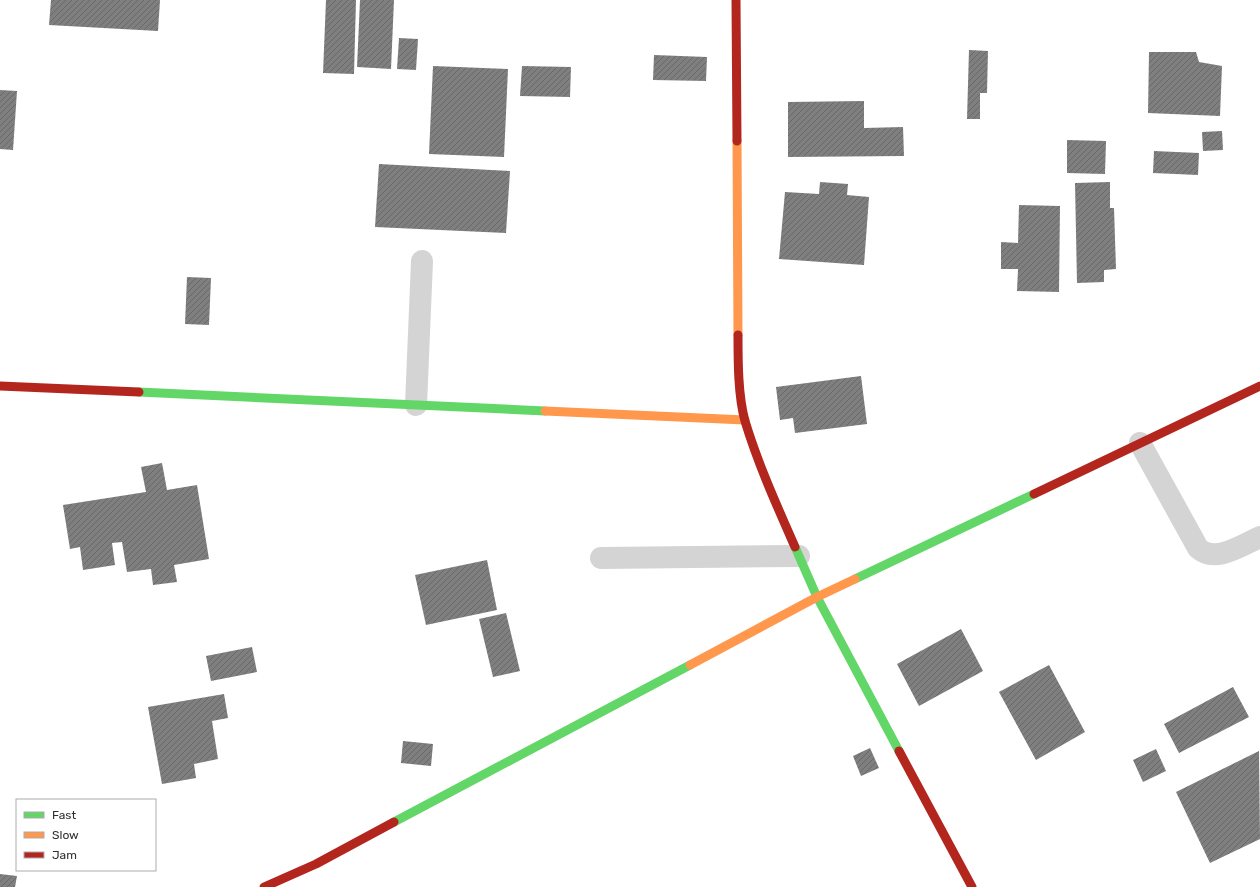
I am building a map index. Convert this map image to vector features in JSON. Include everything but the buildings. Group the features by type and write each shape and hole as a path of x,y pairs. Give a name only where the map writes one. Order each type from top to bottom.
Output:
{"street":[{"path":"736,0 738,367 745,420 777,506 817,597 972,887"},
{"path":"416,405 422,261"},
{"path":"0,386 745,420"},
{"path":"264,887 316,864 817,597 1260,386"},
{"path":"1140,443 1198,548 1204,554 1217,555 1260,537"},
{"path":"601,558 799,556"}],"traffic: fast":[{"path":"139,392 545,411"},
{"path":"855,579 1034,494"},
{"path":"795,547 817,597 899,751"},
{"path":"394,822 690,665"}],"traffic: slow":[{"path":"737,141 738,335"},
{"path":"545,411 745,420"},
{"path":"690,665 817,597 855,579"}],"traffic: jam":[{"path":"736,0 737,141"},
{"path":"738,335 738,367 745,421 762,469 795,547"},
{"path":"0,386 139,392"},
{"path":"1034,494 1260,386"},
{"path":"899,751 972,887"},
{"path":"264,887 316,864 394,822"}]}
